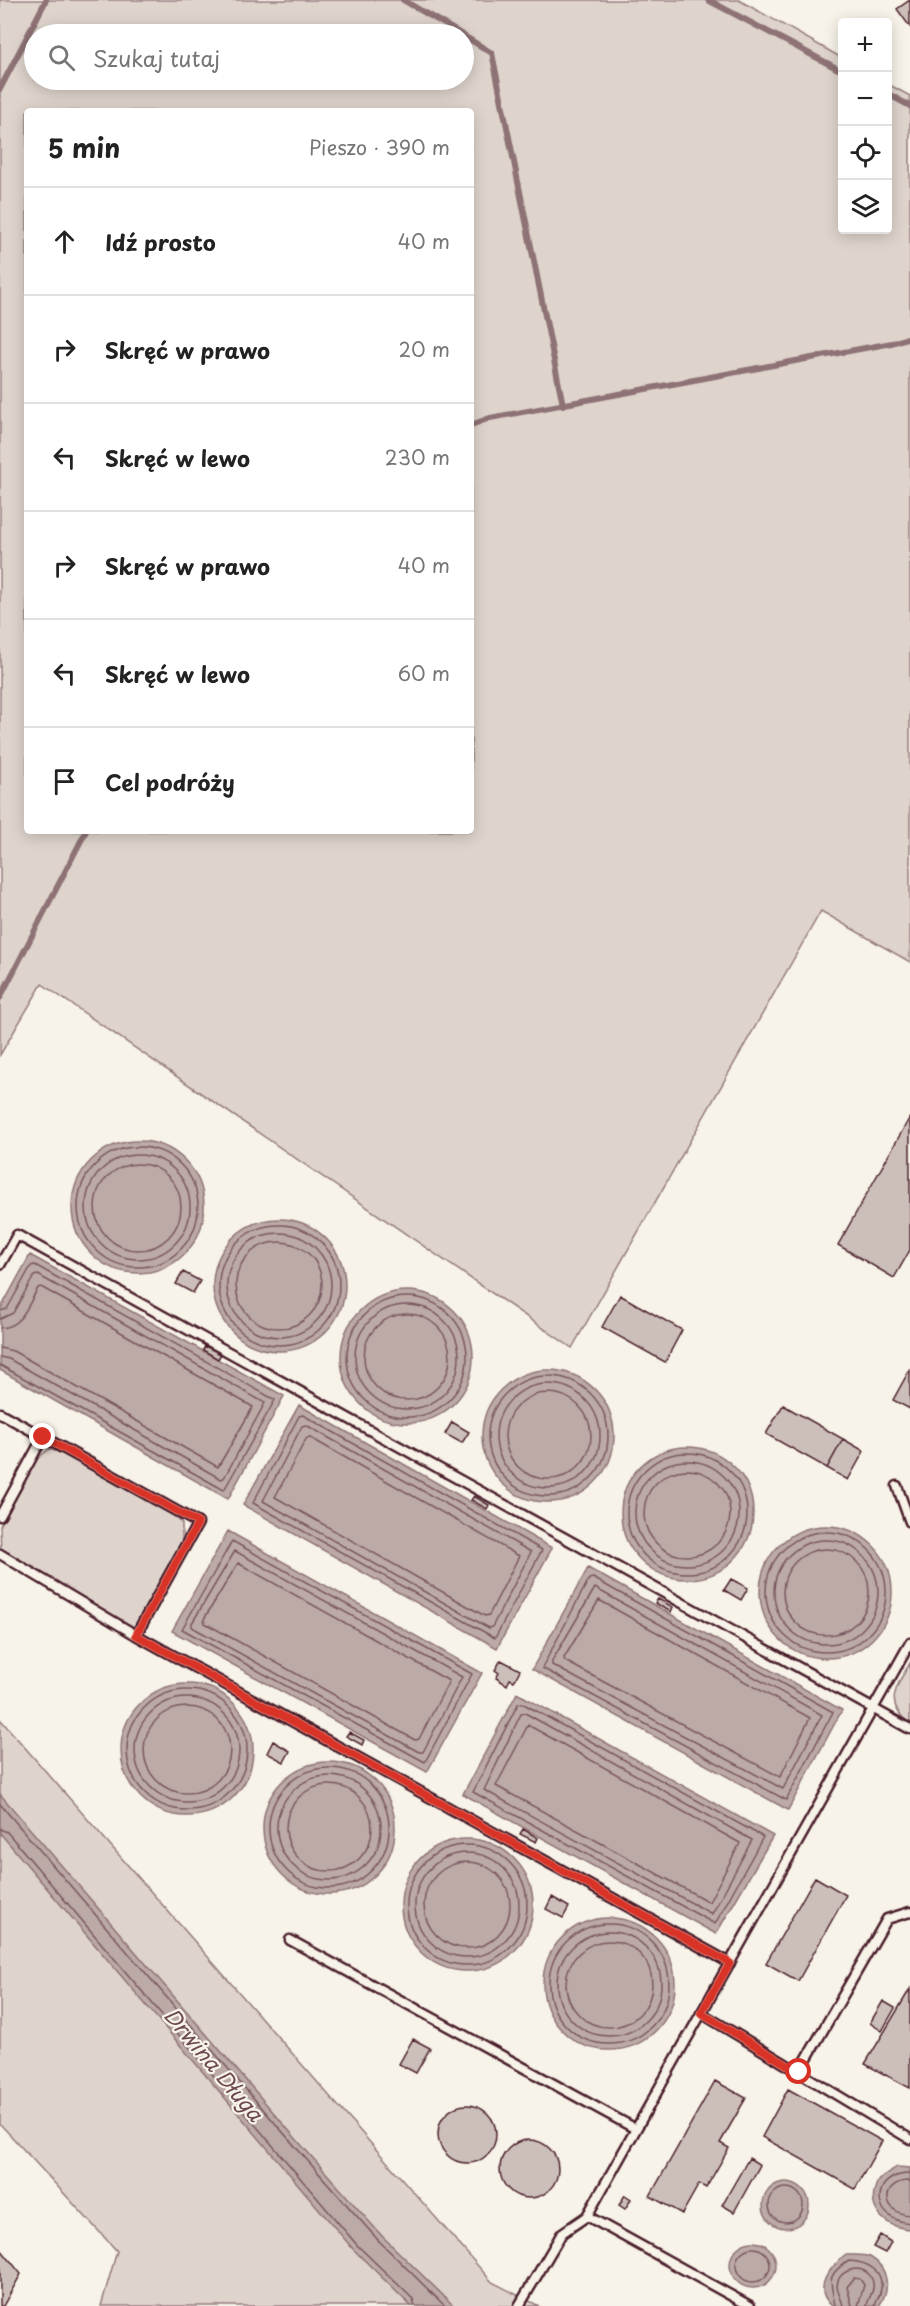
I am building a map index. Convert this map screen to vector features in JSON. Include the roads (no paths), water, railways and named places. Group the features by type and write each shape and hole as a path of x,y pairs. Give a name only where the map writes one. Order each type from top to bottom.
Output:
{"lane":[{"path":"0,1265 16,1235 910,1729"},
{"path":"0,1413 198,1523 136,1635"},
{"path":"0,1516 43,1437"},
{"path":"897,1486 910,1522"},
{"path":"0,1554 136,1635 730,1963"},
{"path":"519,2306 562,2233 587,2216 910,1643"},
{"path":"799,2072 886,1919 910,1912"},
{"path":"290,1940 636,2129"},
{"path":"701,2013 910,2139"},
{"path":"587,2216 750,2306"}],"water":[{"path":"138,1141 163,1146 175,1152 193,1170 199,1182 204,1207 199,1232 193,1244 175,1262 163,1268 138,1273 113,1268 101,1262 83,1244 77,1232 72,1207 77,1182 83,1170 101,1152 113,1146"},
{"path":"279,1219 304,1224 316,1230 334,1248 340,1260 345,1285 340,1310 334,1322 316,1340 304,1346 279,1351 254,1346 242,1340 224,1322 218,1310 213,1285 218,1260 224,1248 242,1230 254,1224"},
{"path":"30,1255 284,1396 228,1499 0,1370 0,1310"},
{"path":"407,1291 432,1296 444,1302 462,1320 468,1332 473,1357 468,1382 462,1394 444,1412 432,1418 407,1423 382,1418 370,1412 352,1394 346,1382 341,1357 346,1332 352,1320 370,1302 382,1296"},
{"path":"548,1370 573,1375 585,1381 603,1399 609,1411 614,1436 609,1461 603,1473 585,1491 573,1497 548,1502 523,1497 511,1491 493,1473 487,1461 482,1436 487,1411 493,1399 511,1381 523,1375"},
{"path":"299,1405 552,1548 497,1648 243,1505"},
{"path":"687,1447 712,1452 724,1458 742,1476 748,1488 753,1513 748,1538 742,1550 724,1568 712,1574 687,1579 662,1574 650,1568 632,1550 626,1538 621,1513 626,1488 632,1476 650,1458 662,1452"},
{"path":"826,1526 851,1531 872,1546 887,1567 892,1592 887,1617 872,1638 851,1653 826,1658 801,1653 780,1638 765,1617 760,1592 765,1567 780,1546 801,1531"},
{"path":"228,1531 482,1673 427,1772 172,1631"},
{"path":"588,1568 842,1710 788,1810 532,1669"},
{"path":"187,1684 212,1689 224,1695 242,1713 248,1725 253,1750 248,1775 242,1787 224,1805 212,1811 187,1816 162,1811 150,1805 132,1787 126,1775 121,1750 126,1725 132,1713 150,1695 162,1689"},
{"path":"517,1693 773,1836 716,1934 463,1794"},
{"path":"329,1762 354,1767 366,1773 384,1791 390,1803 395,1828 390,1853 384,1865 366,1883 354,1889 329,1894 304,1889 292,1883 274,1865 268,1853 263,1828 268,1803 274,1791 292,1773 304,1767"},
{"name":"Drwina Długa","path":"0,1794 382,2236 454,2306 411,2306 353,2249 0,1833"},
{"path":"467,1839 492,1844 513,1859 528,1880 533,1905 528,1930 513,1951 492,1966 467,1971 442,1966 421,1951 406,1930 401,1905 406,1880 421,1859 442,1844"},
{"path":"609,1918 634,1923 646,1929 664,1947 670,1959 675,1984 670,2009 664,2021 646,2039 634,2045 609,2050 584,2045 572,2039 554,2021 548,2009 543,1984 548,1959 554,1947 572,1929 584,1923"},
{"path":"897,2167 910,2168 910,2229 892,2225 879,2215 875,2208 874,2191 878,2181"},
{"path":"786,2182 802,2189 809,2205 802,2221 786,2228 770,2221 763,2205 770,2189"},
{"path":"753,2242 769,2249 776,2265 769,2281 753,2288 737,2281 730,2265 737,2249"},
{"path":"846,2255 868,2256 881,2267 886,2286 879,2306 832,2306 826,2299 823,2292 825,2278"}],"waterway":[{"path":"34,24 46,0"},
{"path":"403,0 444,24"},
{"path":"708,0 838,69"},
{"path":"474,42 492,53 563,405"},
{"path":"0,89 24,43"},
{"path":"892,96 910,106"},
{"path":"474,424 490,418 892,343 910,337"},
{"path":"0,998 84,834"}]}
